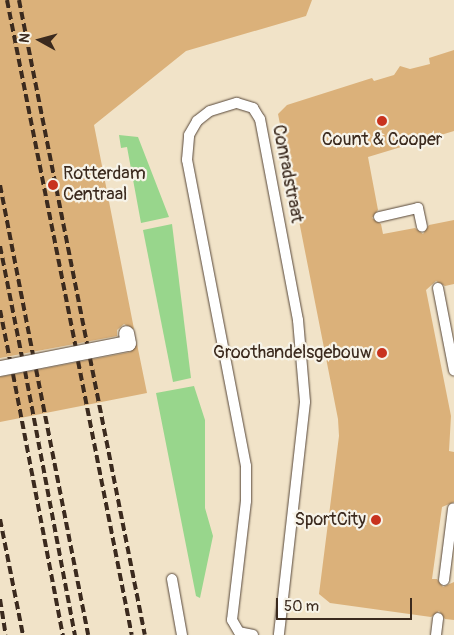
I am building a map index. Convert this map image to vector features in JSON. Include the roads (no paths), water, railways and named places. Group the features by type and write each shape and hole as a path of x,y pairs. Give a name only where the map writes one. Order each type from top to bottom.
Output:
{"street":[{"path":"0,368 128,343 126,333"}],"lane":[{"name":"Conradstraat","path":"252,635 239,632 232,620 247,484 245,456 187,160 189,134 197,121 210,111 237,103 253,108 260,119 298,320 305,394 305,418 279,635"},
{"path":"380,216 418,208 422,227"},
{"path":"438,288 454,370"},
{"path":"444,580 453,509"},
{"path":"172,580 182,635"},
{"path":"436,635 438,618"}],"railway":[{"path":"7,0 76,347"},
{"path":"19,0 87,344"},
{"path":"0,185 33,355"},
{"path":"0,246 22,357"},
{"path":"0,310 10,360"},
{"path":"90,358 145,635"},
{"path":"78,361 132,635"},
{"path":"36,369 88,635"},
{"path":"25,371 75,635"},
{"path":"13,374 63,635"},
{"path":"0,519 23,635"},
{"path":"0,599 6,635"}],"place":[{"name":"Count & Cooper","path":"382,121"},
{"name":"Rotterdam Centraal","path":"53,185"},
{"name":"Groothandelsgebouw","path":"382,353"},
{"name":"SportCity","path":"376,520"}]}
